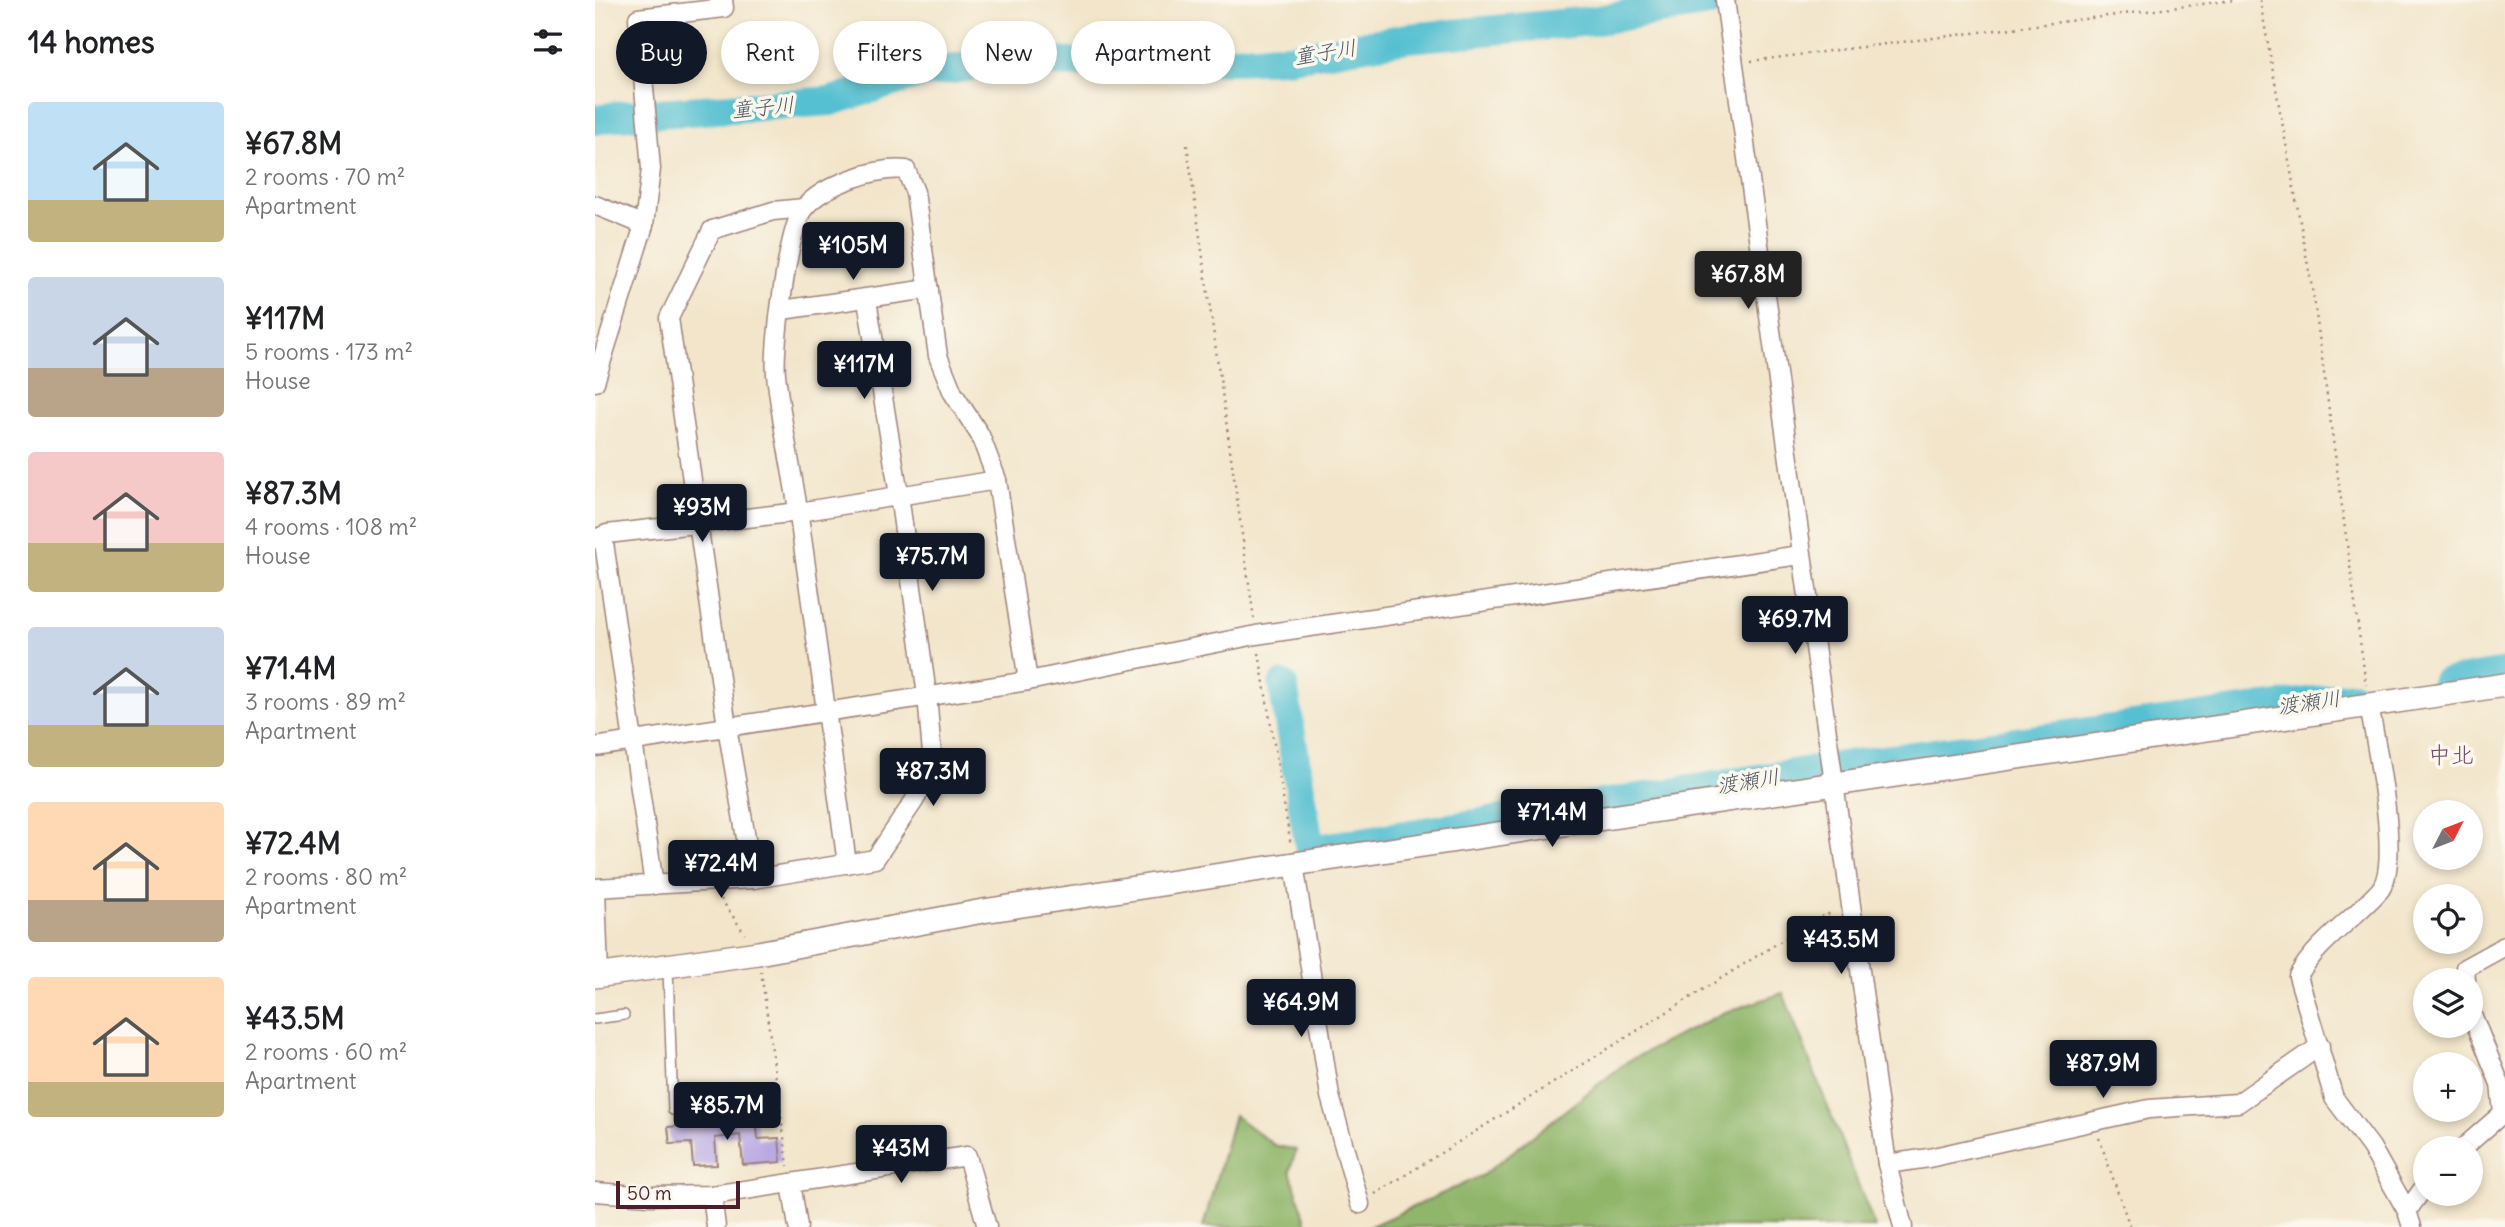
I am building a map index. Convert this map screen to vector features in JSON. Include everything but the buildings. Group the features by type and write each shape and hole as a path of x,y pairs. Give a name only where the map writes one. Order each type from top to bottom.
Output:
{"street":[{"path":"596,376 644,225 651,169 638,18 724,8 723,0"},
{"path":"1725,0 1800,555 1887,1164 1903,1227"},
{"path":"753,879 727,727 701,524 669,318 712,230 773,211 804,208 838,185 874,171 906,170 915,192 938,356 953,393 980,435 997,480 1028,681"},
{"path":"595,205 644,225"},
{"path":"804,208 791,240 775,372 799,512 847,864"},
{"path":"782,310 867,300 929,289"},
{"path":"867,300 899,495 927,695 933,766 914,802 875,859 753,879 596,888 597,976 758,953 983,911 1294,863 1385,852 1833,783 2505,685"},
{"path":"654,885 599,537 799,512 997,480"},
{"path":"595,747 1028,681 1256,635 1800,555"},
{"path":"2369,705 2385,804 2390,862 2382,888 2307,959 2298,976 2334,1098 2371,1147 2409,1219"},
{"path":"1294,863 1329,1096 1360,1204"},
{"path":"2465,968 2505,946"},
{"path":"2477,1136 2503,1113 2500,1084 2481,1038"},
{"path":"1887,1164 1929,1158 2149,1109 2238,1102 2320,1046"},
{"path":"595,1192 650,1196 712,1195 967,1156 987,1227"},
{"path":"790,1183 798,1227"},
{"path":"712,1195 716,1227"}],"lane":[{"path":"668,966 673,1110"},
{"path":"595,1020 624,1016"}],"path":[{"path":"1734,63 2234,0"},
{"path":"2260,0 2314,299 2369,705"},
{"path":"1187,145 1256,635 1294,863"},
{"path":"709,881 758,953 790,1183"},
{"path":"1360,1204 1818,918 1851,907"},
{"path":"2094,1121 2130,1227"}],"green space":[{"path":"1783,993 1875,1227 1369,1227 1483,1175 1628,1061 1723,1013"},
{"path":"1234,1115 1274,1145 1296,1150 1290,1171 1308,1227 1203,1227"}],"waterway":[{"name":"童子川","path":"595,120 616,116 831,101 919,74 1007,61 1117,64 1287,58 1408,38 1592,21 1721,0"},
{"name":"渡瀬川","path":"2445,683 2505,673"},
{"name":"渡瀬川","path":"1283,685 1310,850 1854,764 2352,696"}],"district":[{"name":"中北","path":"2451,754"}]}
